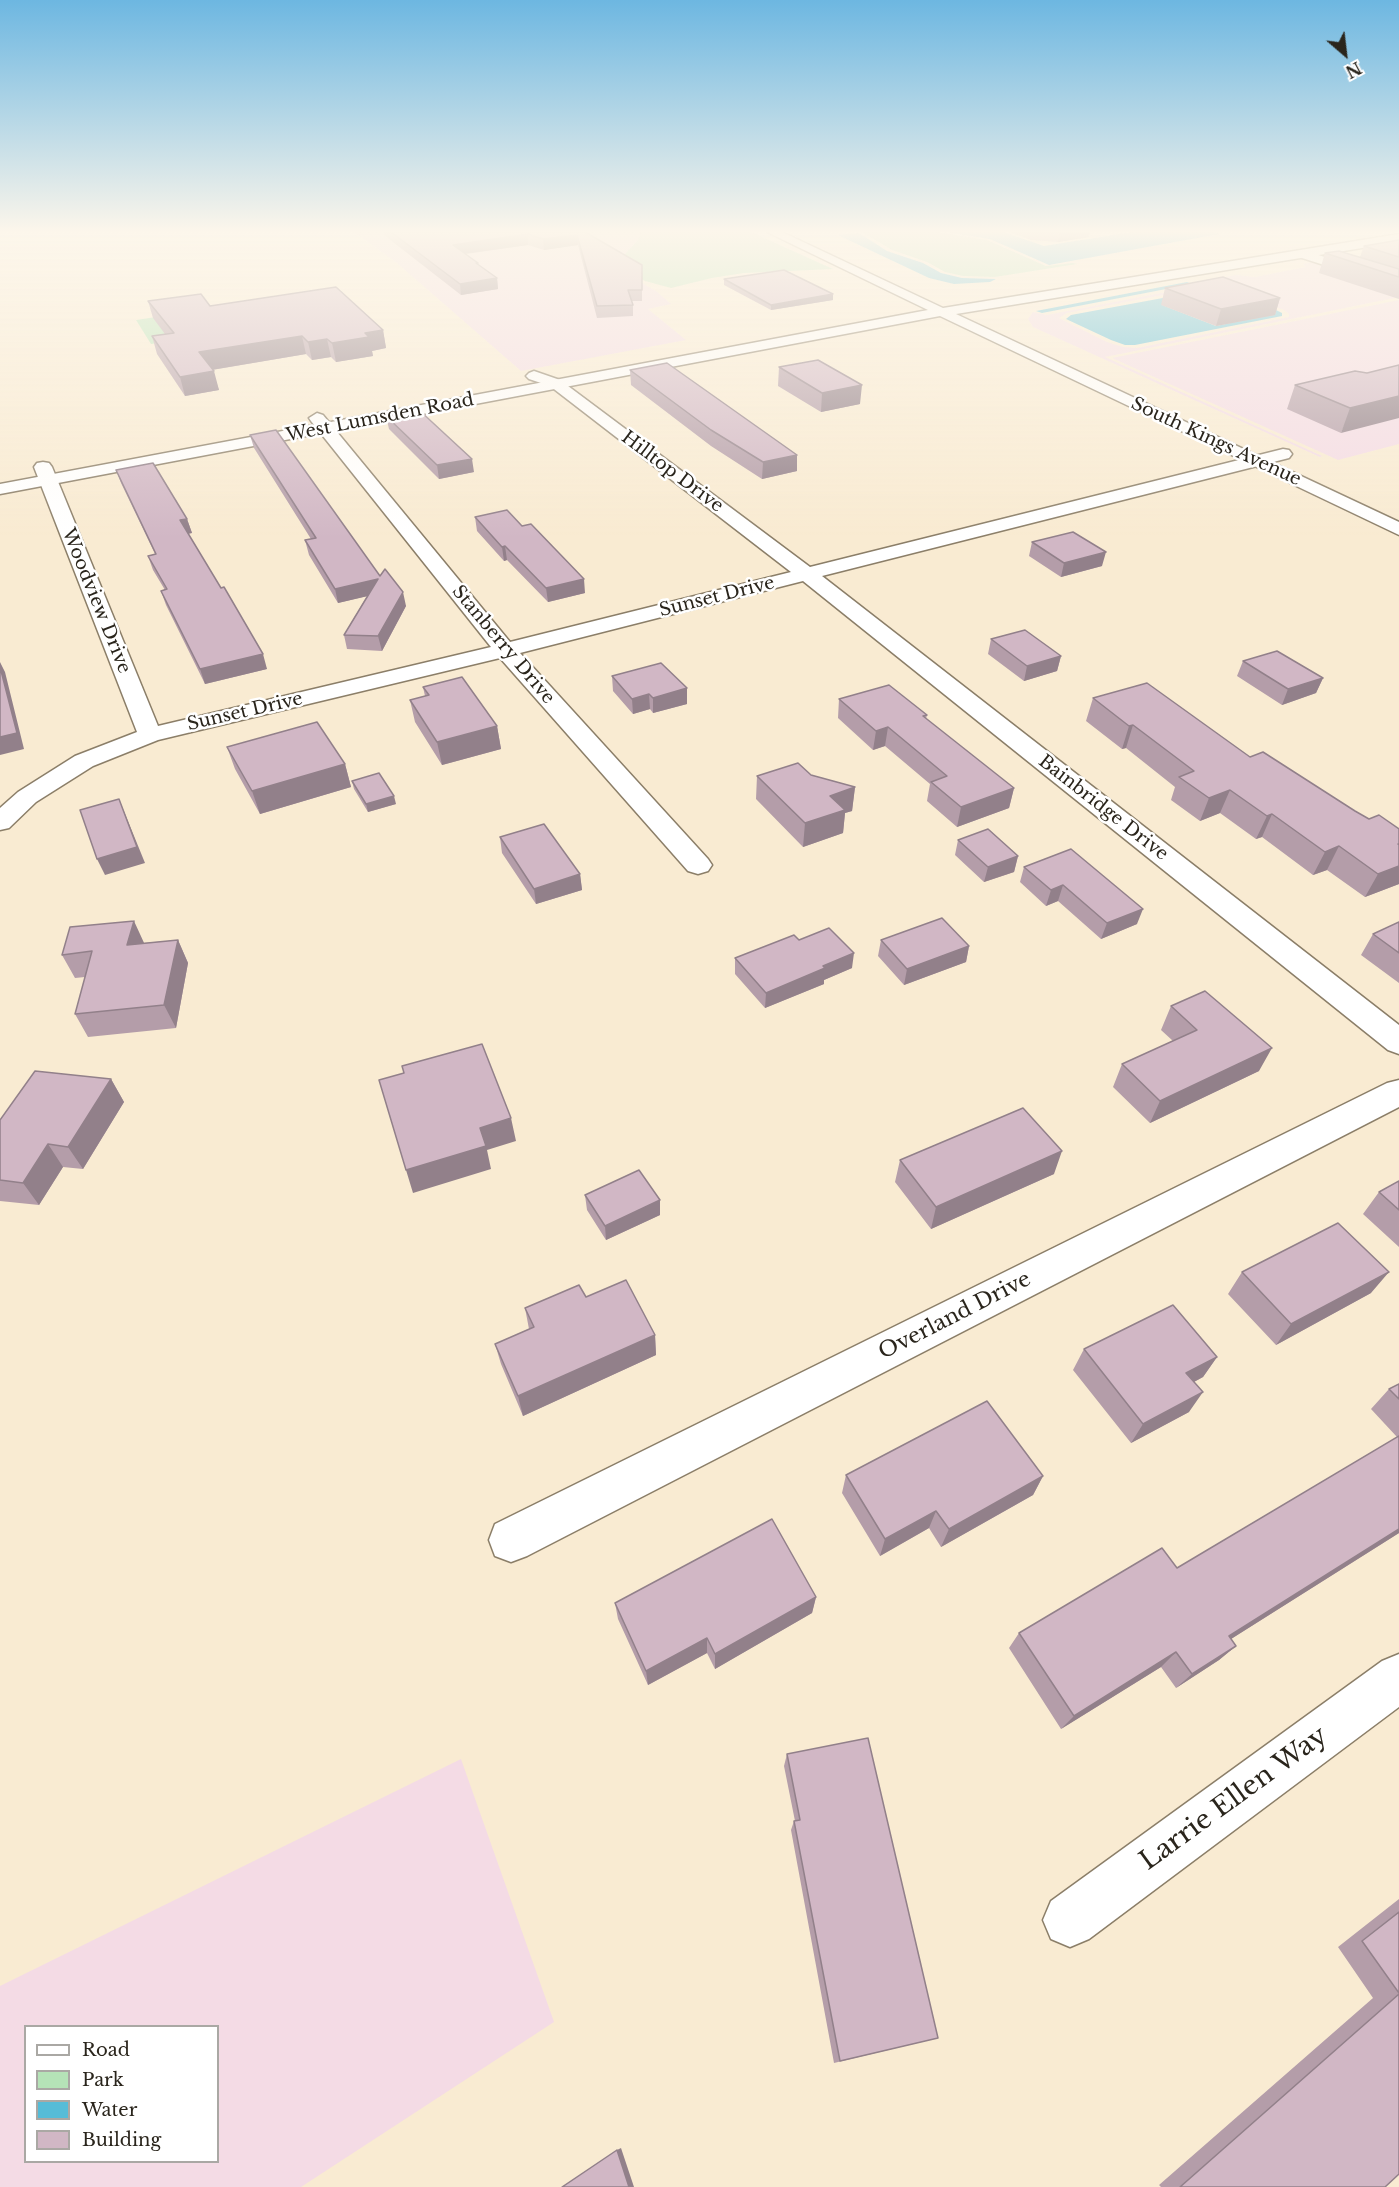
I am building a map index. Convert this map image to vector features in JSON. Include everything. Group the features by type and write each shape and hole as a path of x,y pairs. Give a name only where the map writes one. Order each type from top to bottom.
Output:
{"main road":[{"name":"West Lumsden Road","path":"321,423 534,376 751,334"},
{"name":"West Lumsden Road","path":"0,489 45,474 555,383 804,334"},
{"name":"South Kings Avenue","path":"1006,334 1259,453 1399,529"},
{"name":"Hilltop Drive","path":"534,376 555,383 807,574"},
{"name":"Stanberry Drive","path":"321,423 505,650 698,865"},
{"name":"Sunset Drive","path":"0,822 27,797 84,761 150,735 505,650 807,574 1259,453 1283,454"},
{"name":"South Kings Avenue","path":"1283,454 1304,464"},
{"name":"West Lumsden Road","path":"0,475 45,474"},
{"name":"Woodview Drive","path":"45,474 150,735"},
{"name":"Bainbridge Drive","path":"807,574 1399,1042"},
{"name":"Overland Drive","path":"511,1540 1399,1092"},
{"name":"Larrie Ellen Way","path":"1070,1920 1399,1678"}],"shaded area":[{"path":"479,334 679,334 686,340 521,371"},
{"path":"1049,334 1091,334 1123,347 1137,348 1205,334 1217,334 1105,357 1322,456"},
{"path":"1230,334 1399,334 1399,444 1338,460 1112,358"},
{"path":"461,1759 554,2022 301,2187 0,2187 0,1986"}],"green space":[{"path":"145,334 200,334 204,337 151,344"}],"water":[{"path":"1098,334 1190,334 1135,345 1125,345"}],"building":[{"path":"166,334 366,334 369,337 332,343 327,339 308,342 302,336 199,352 214,371 180,377 152,336"},
{"path":"818,360 862,385 822,393 779,367"},
{"path":"667,363 797,455 763,462 711,430 630,370"},
{"path":"1399,365 1399,396 1350,408 1295,385 1355,371 1367,373"},
{"path":"419,410 472,459 437,465 386,416"},
{"path":"276,430 380,576 385,569 403,592 378,636 344,635 378,579 335,589 305,540 316,538 250,435"},
{"path":"153,463 187,519 180,520 221,588 224,587 263,654 200,669 161,591 167,589 148,556 156,554 116,470"},
{"path":"507,510 522,526 531,524 584,579 546,588 505,546 502,547 475,517"},
{"path":"1073,532 1106,552 1064,563 1032,542"},
{"path":"1025,630 1061,656 1027,666 991,639"},
{"path":"1277,651 1323,678 1288,689 1243,661"},
{"path":"661,663 687,688 653,698 649,694 632,699 612,676"},
{"path":"0,667 17,733 0,737"},
{"path":"462,677 497,726 437,742 410,700 429,695 423,687"},
{"path":"1147,683 1250,757 1263,752 1369,819 1379,815 1399,829 1399,866 1378,874 1339,846 1325,852 1272,814 1267,816 1230,790 1209,798 1179,777 1194,771 1093,698"},
{"path":"889,685 927,715 923,716 1014,788 961,807 931,782 947,776 888,727 876,731 839,699"},
{"path":"317,722 345,764 252,791 227,747"},
{"path":"798,763 811,775 855,787 830,796 845,810 805,823 757,776"},
{"path":"379,773 394,796 366,804 352,781"},
{"path":"119,799 137,847 97,859 80,810"},
{"path":"544,824 580,874 534,889 500,837"},
{"path":"988,829 1018,856 988,867 958,840"},
{"path":"1071,849 1143,909 1107,923 1063,885 1051,890 1024,867"},
{"path":"942,918 969,946 907,969 881,940"},
{"path":"134,921 127,945 178,940 164,1005 75,1014 92,951 62,955 70,927"},
{"path":"1399,922 1399,953 1373,934"},
{"path":"829,928 854,953 766,993 735,958 794,935 799,940"},
{"path":"1205,991 1272,1048 1160,1101 1122,1064 1197,1030 1171,1006"},
{"path":"482,1044 511,1118 480,1128 486,1146 406,1170 379,1080 404,1073 402,1066"},
{"path":"35,1071 111,1079 68,1147 48,1144 23,1183 0,1180 0,1120"},
{"path":"1023,1108 1062,1151 936,1207 900,1160"},
{"path":"639,1170 660,1200 605,1226 585,1195"},
{"path":"1399,1181 1399,1210 1379,1192"},
{"path":"1338,1223 1389,1272 1291,1324 1242,1272"},
{"path":"626,1280 655,1335 518,1396 495,1344 534,1327 525,1308 579,1285 586,1297"},
{"path":"1173,1305 1217,1357 1186,1373 1203,1392 1143,1424 1084,1349"},
{"path":"1399,1384 1399,1399 1389,1389"},
{"path":"987,1401 1043,1476 949,1529 936,1511 885,1539 846,1475"},
{"path":"1399,1436 1399,1529 1229,1636 1236,1646 1192,1674 1176,1652 1074,1716 1019,1633 1162,1548 1177,1568"},
{"path":"772,1519 816,1597 715,1654 707,1638 646,1671 615,1603"},
{"path":"868,1738 938,2038 840,2061 794,1821 800,1820 787,1754"},
{"path":"1399,1912 1399,1993 1362,1941"},
{"path":"1399,1994 1399,2174 1385,2187 1180,2187"},
{"path":"617,2150 629,2187 562,2187"}]}
